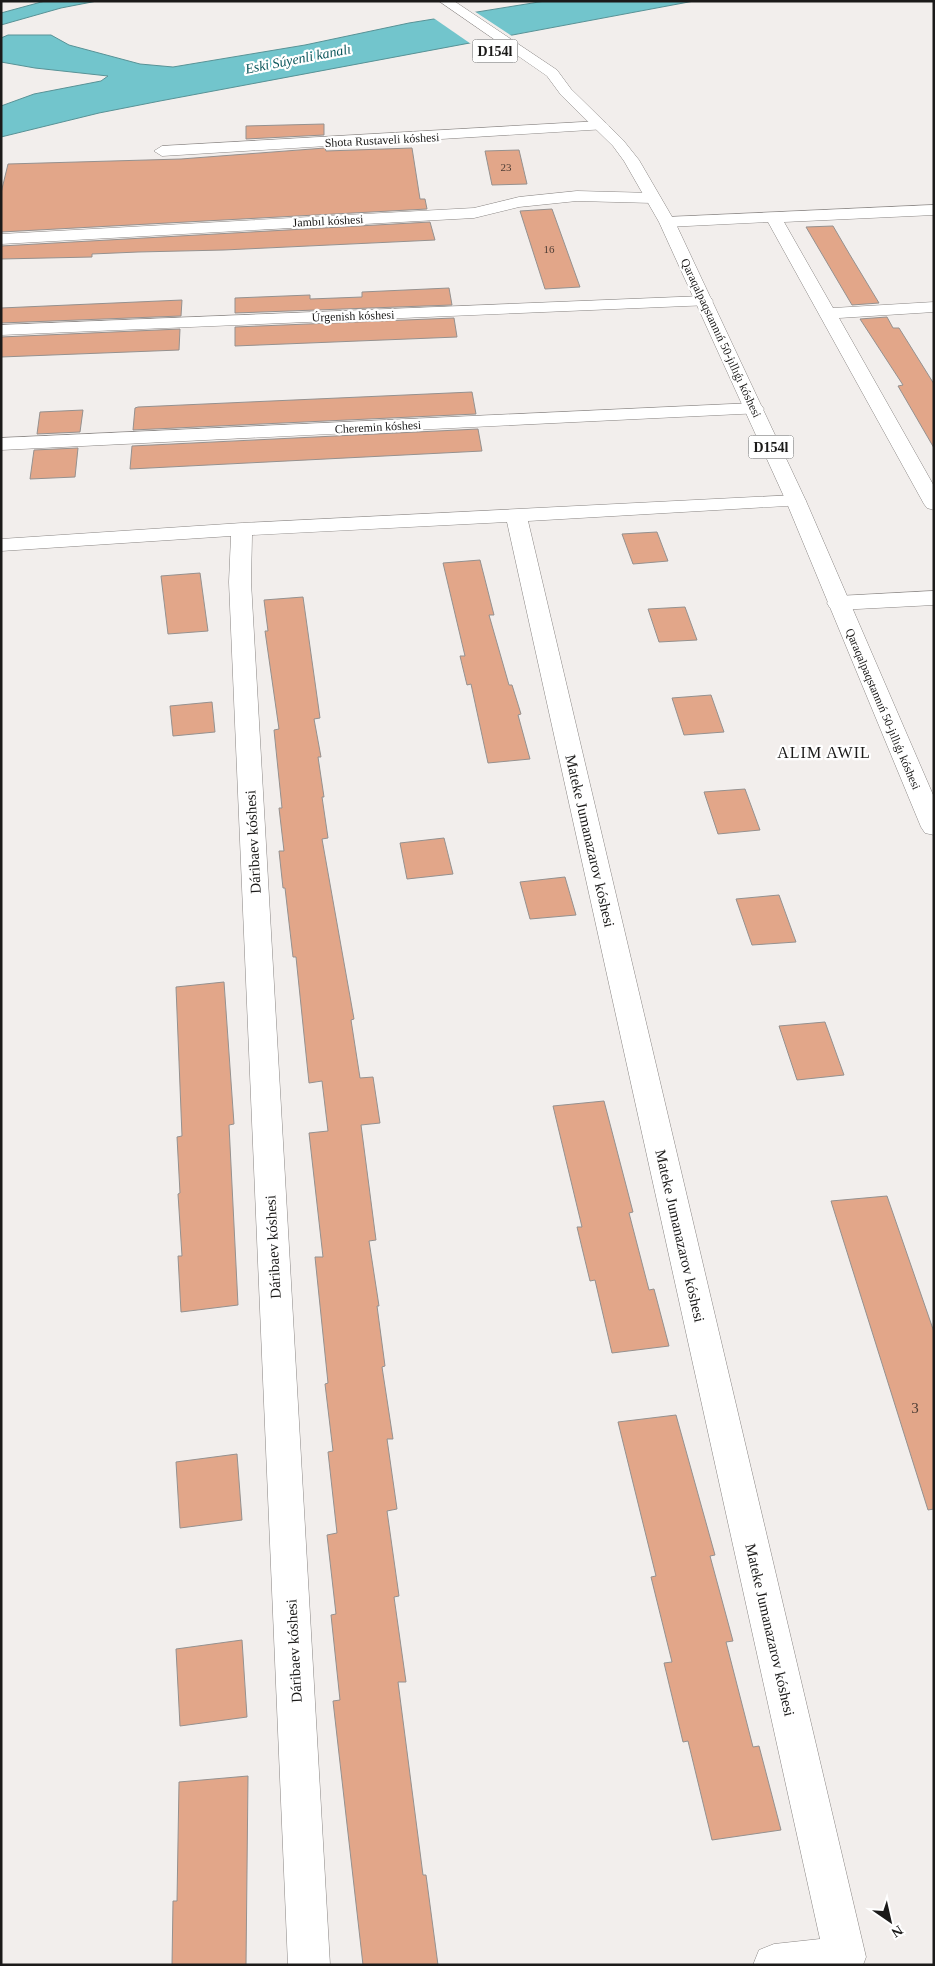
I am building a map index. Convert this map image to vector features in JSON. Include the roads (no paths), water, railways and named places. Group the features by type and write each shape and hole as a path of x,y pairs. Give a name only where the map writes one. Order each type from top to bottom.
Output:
{"street":[{"name":"D154l","path":"430,1 433,8 536,79 566,92"},
{"name":"D154l","path":"445,1 552,73 566,92"},
{"name":"Qaraqalpaqstannıń 50-jıllıǵı kóshesi","path":"566,92 627,155 667,222 796,501 934,827"},
{"name":"Shota Rustaveli kóshesi","path":"162,151 601,126"},
{"name":"Jambıl kóshesi","path":"1,239 474,213 519,202 577,196 653,198"},
{"path":"667,222 934,210"},
{"path":"772,217 934,504"},
{"name":"Úrgenish kóshesi","path":"1,330 704,301"},
{"path":"826,314 934,307"},
{"name":"Cheremin kóshesi","path":"1,444 754,409"},
{"path":"1,545 242,529 796,501"},
{"name":"Mateke Jumanazarov kóshesi","path":"516,514 845,1957 774,1965"},
{"name":"Dáribaev kóshesi","path":"242,529 240,582 309,1965"},
{"path":"838,603 934,598"}],"water":[{"path":"45,1 97,1 61,8 1,25 1,13"},
{"name":"Eski Súyenli kanalı","path":"545,1 694,1 160,101 99,113 1,137 1,106 34,94 101,81 108,76 35,68 1,62 1,38 8,35 51,35 69,45 140,64 173,67 305,45 409,23"}],"district":[{"name":"ALIM AWIL","path":"824,752"}]}
